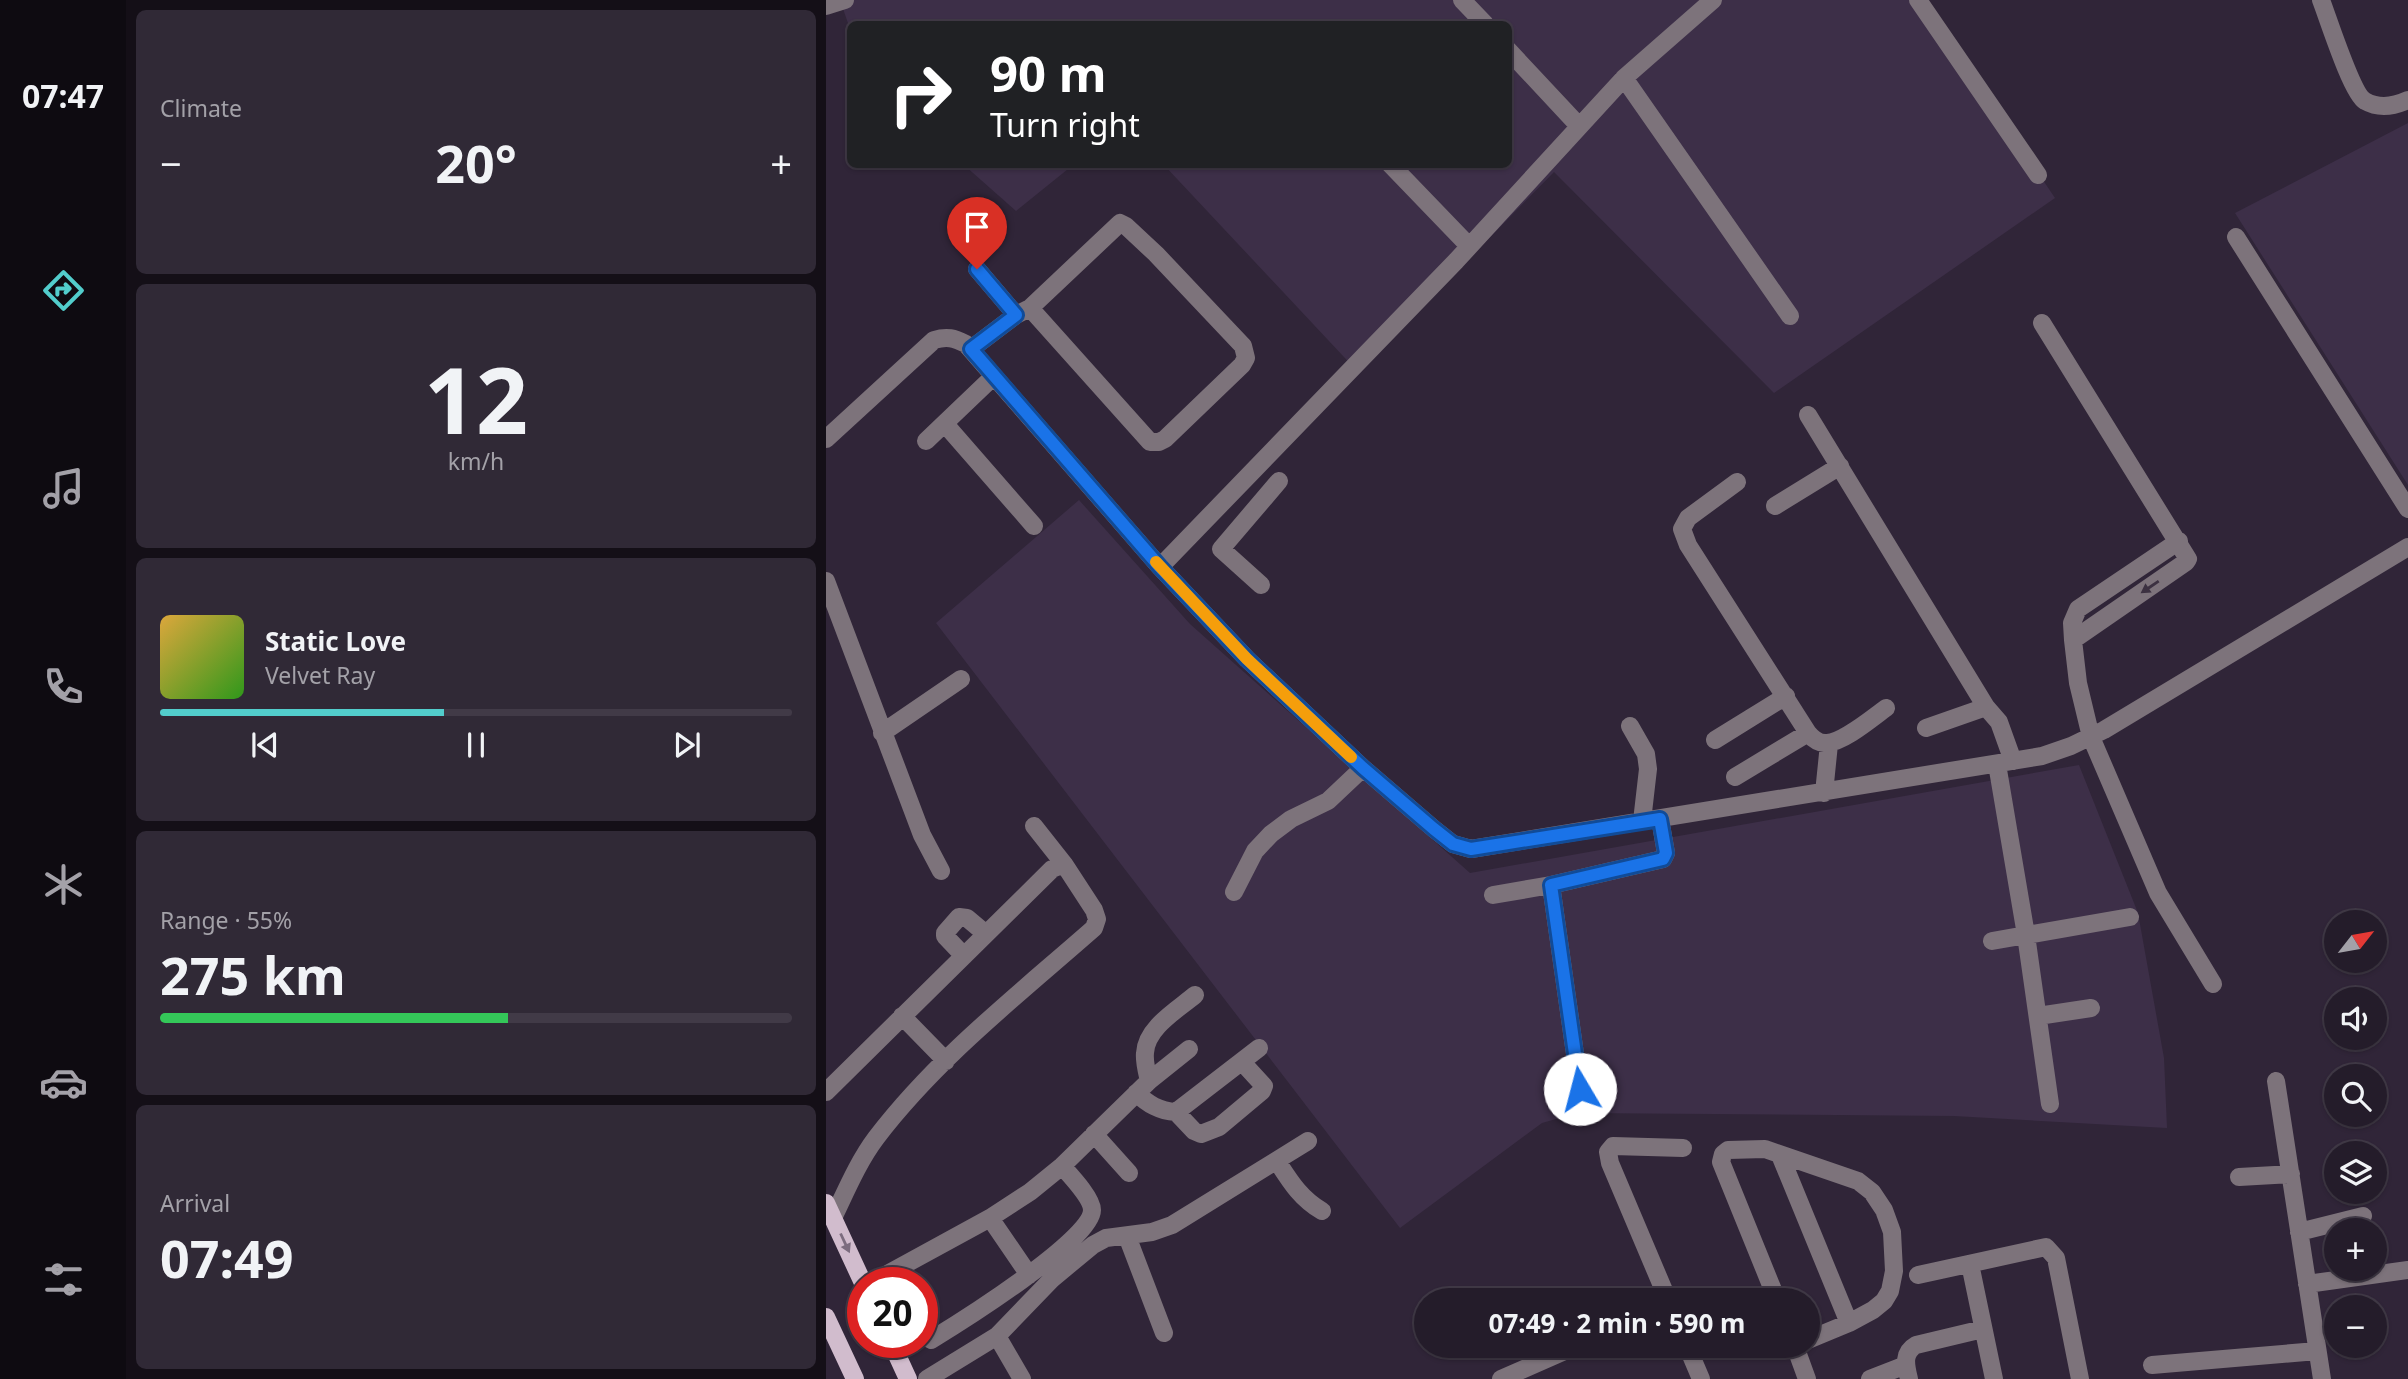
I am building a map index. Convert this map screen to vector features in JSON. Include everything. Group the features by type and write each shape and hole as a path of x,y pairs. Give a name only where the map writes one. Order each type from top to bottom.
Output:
{"main road":[{"path":"830,1210 856,1267"},
{"path":"826,1317 830,1340 855,1379"},
{"path":"898,1358 908,1379"}],"street":[{"path":"826,6 845,0"},
{"path":"1462,0 1482,21"},
{"path":"1160,567 1469,246 1624,78 1713,0"},
{"path":"1918,0 2038,175"},
{"path":"2321,0 2362,100 2376,105 2395,106 2408,100"},
{"path":"1512,54 1579,126"},
{"path":"1624,78 1790,316"},
{"path":"1394,168 1469,246"},
{"path":"971,349 1023,311 1120,223 1182,281 1242,346 1246,358 1165,439 1150,442 1023,311 977,269"},
{"path":"2236,237 2408,509"},
{"path":"2042,323 2179,541 2078,609 2072,623 2073,640 2078,683 2091,737 2158,893 2213,984"},
{"path":"826,439 934,340 954,338 971,349 1160,567 1247,659 1363,768 1453,844 1471,849 2042,756 2091,737 2202,673 2408,547"},
{"path":"926,441 994,376"},
{"path":"1808,415 1986,707 1999,722 2050,1104"},
{"path":"944,424 1034,526"},
{"path":"1775,506 1840,466"},
{"path":"1221,549 1279,481"},
{"path":"1737,482 1688,518 1682,529 1688,545 1808,733 1818,742 1829,744 1886,708"},
{"path":"1195,528 1261,585"},
{"path":"826,580 882,733 928,849 941,871"},
{"path":"882,733 961,679"},
{"path":"1715,740 1786,696"},
{"path":"1926,728 1986,707"},
{"path":"1493,895 1551,885 1663,859 1666,853 1651,820 1646,754 1630,726"},
{"path":"1735,777 1808,733"},
{"path":"1824,793 1829,744"},
{"path":"1234,892 1255,851 1270,834 1291,819 1328,801 1363,768"},
{"path":"830,1210 875,1139 909,1098 946,1061 1094,928 1097,919 1094,910 1064,864 1034,827"},
{"path":"826,1092 1052,869 1064,864"},
{"path":"1551,885 1580,1089"},
{"path":"1992,941 2130,917"},
{"path":"964,956 945,936 959,918 967,918 985,934"},
{"path":"1195,995 1156,1028 1144,1051 1142,1087 1148,1105 1176,1112 1194,1131 1201,1134 1219,1127 1262,1091 1264,1086 1242,1062"},
{"path":"2038,1016 2091,1008"},
{"path":"902,1016 946,1061"},
{"path":"1176,1112 1259,1048"},
{"path":"900,1267 1030,1192 1062,1166 1142,1087 1189,1049"},
{"path":"2276,1081 2322,1379"},
{"path":"1094,1135 1129,1173"},
{"path":"927,1379 997,1336 1052,1279 1093,1245 1106,1238 1152,1232 1172,1225 1308,1141"},
{"path":"1663,1288 1610,1163 1608,1152 1613,1146 1625,1145 1683,1148"},
{"path":"1772,1288 1721,1162 1723,1154 1728,1150 1765,1149 1858,1181 1872,1192 1884,1210 1892,1232 1894,1271 1890,1291 1884,1301 1873,1310 1820,1335"},
{"path":"1780,1155 1849,1323"},
{"path":"1277,1161 1308,1203 1322,1210"},
{"path":"938,1335 1029,1275 1081,1230 1090,1217 1090,1202 1062,1166"},
{"path":"2239,1177 2291,1174"},
{"path":"2299,1232 2363,1216"},
{"path":"990,1217 1029,1275"},
{"path":"1127,1236 1164,1333"},
{"path":"1918,1275 2046,1247 2051,1250 2056,1258 2080,1379"},
{"path":"1970,1264 1994,1379"},
{"path":"2307,1284 2408,1269"},
{"path":"1871,1379 1907,1372 1907,1353 1916,1345 1983,1329"},
{"path":"997,1336 1022,1379"},
{"path":"2152,1365 2317,1351"},
{"path":"1501,1379 1549,1358"},
{"path":"1692,1358 1700,1379"},
{"path":"1799,1358 1807,1379"}],"shaded area":[{"path":"840,0 1922,0 2055,198 1774,393 1554,172 1358,372 1167,168 1512,168 1512,21 847,21"},
{"path":"2408,123 2408,485 2235,213"},
{"path":"967,168 1069,168 1016,211"},
{"path":"1079,500 1190,624 1470,873 2079,765 2138,913 2164,1058 2167,1128 1954,1116 1577,1113 1542,1123 1400,1228 936,623"}],"slow traffic":[{"path":"1156,562 1247,659 1351,757"}],"route":[{"path":"977,269 1016,315 971,349 1160,567 1247,659 1363,768 1434,829 1453,844 1471,849 1660,819 1666,853 1663,859 1551,885 1580,1089"}]}
